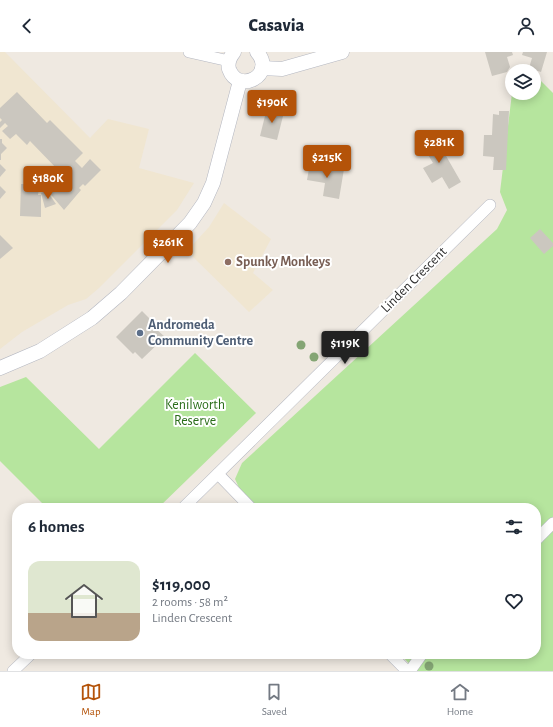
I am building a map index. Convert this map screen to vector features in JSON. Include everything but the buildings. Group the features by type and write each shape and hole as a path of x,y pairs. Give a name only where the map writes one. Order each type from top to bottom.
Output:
{"street":[{"path":"190,52 231,57 228,66 232,75 240,81 251,80 260,73 262,68 261,57 257,52"},
{"path":"262,68 282,69 342,52"},
{"path":"0,368 40,351 92,318 121,293 190,223 204,203 213,183 240,81"},
{"name":"Linden Crescent","path":"188,503 490,205"},
{"path":"218,474 246,503"},
{"path":"541,535 553,523"},
{"path":"13,671 26,659"},
{"path":"395,659 406,671"},
{"path":"410,671 418,659"}],"shaded area":[{"path":"0,52 5,52 90,138 108,119 149,129 139,168 194,183 177,210 99,288 86,299 68,305 22,332 0,349"},
{"name":"Spunky Monkeys","path":"224,203 271,239 253,273 273,290 249,312 187,251 209,227"}],"green space":[{"path":"541,81 553,93 553,671 416,671 405,659 541,659 541,503 252,503 241,492 235,479 242,463 497,229 507,210 500,192 511,100 541,100"},
{"name":"Kenilworth Reserve","path":"195,353 256,413 163,503 42,503 0,461 0,387 26,377 99,449"}],"place":[{"name":"Spunky Monkeys","path":"228,262"},
{"name":"Andromeda Community Centre","path":"140,333"}]}
